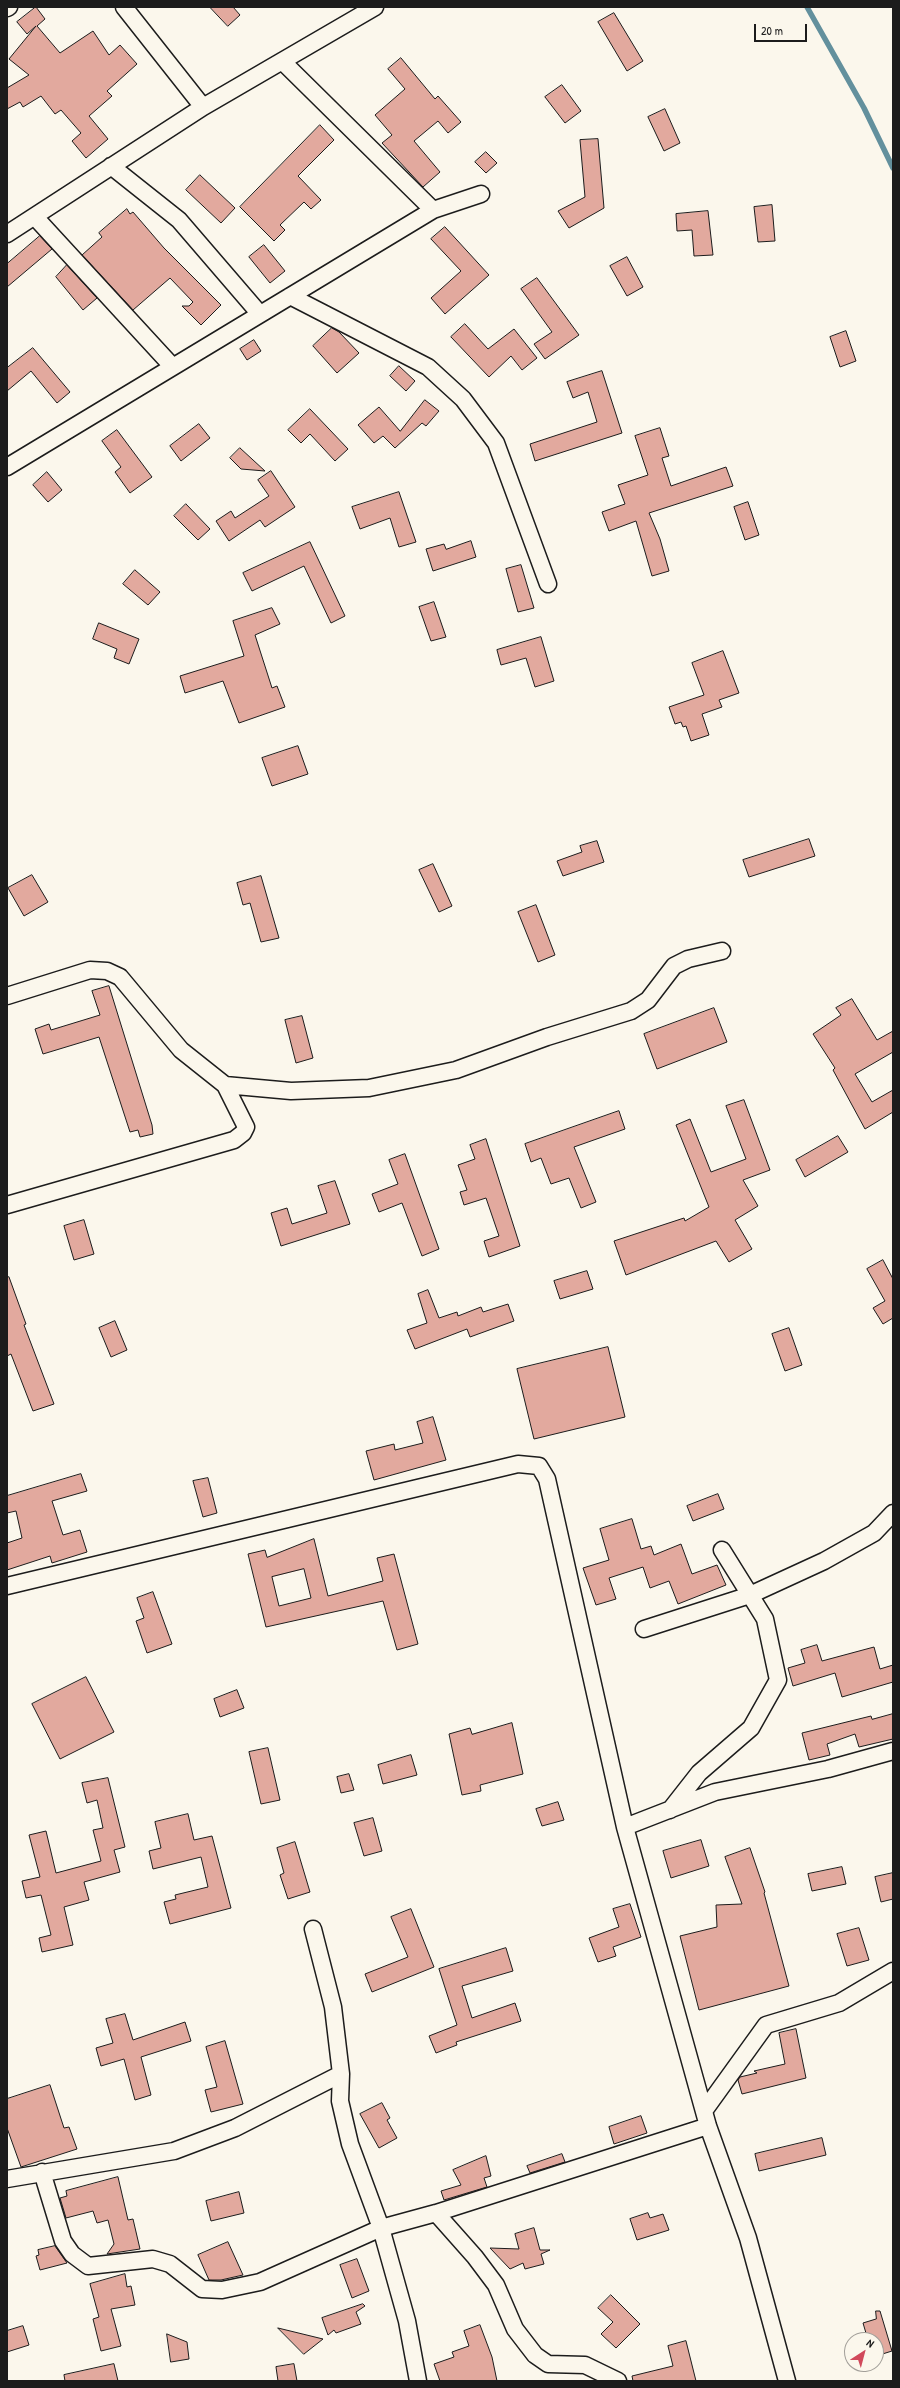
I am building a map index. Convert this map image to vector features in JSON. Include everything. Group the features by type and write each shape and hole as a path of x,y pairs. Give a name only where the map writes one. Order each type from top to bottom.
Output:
{"street":[{"path":"124,7 203,107"},
{"path":"7,234 203,107 375,7"},
{"path":"282,61 433,210"},
{"path":"111,166 179,220 259,313"},
{"path":"7,467 259,313 433,210 481,194"},
{"path":"35,216 172,366"},
{"path":"290,296 428,367 463,399 496,443 548,584"},
{"path":"225,1085 291,1091 369,1088 456,1070 547,1038 632,1011 648,1000 674,966 688,959 722,951"},
{"path":"7,996 90,970 107,971 120,978 182,1050 225,1085 246,1127 243,1133 234,1140 7,1205"},
{"path":"7,1586 518,1464 539,1466 547,1479 625,1827 706,2119 748,2238 787,2381"},
{"path":"644,1629 750,1594 824,1561 874,1533 893,1513"},
{"path":"670,1810 699,1774 751,1728 778,1680 765,1620 722,1550"},
{"path":"625,1827 715,1792 828,1770 893,1751"},
{"path":"313,1929 333,2007 341,2074 340,2101 350,2144 381,2228 407,2321 418,2381"},
{"path":"42,2172 63,2241 72,2254 88,2266 152,2259 170,2264 202,2289 222,2290 260,2282 381,2228 436,2214 706,2119 766,2025 838,2003 893,1971"},
{"path":"7,2179 174,2151 235,2128 341,2074"},
{"path":"436,2214 475,2257 496,2285 515,2329 535,2355 548,2364 585,2365 618,2381"}],"building":[{"path":"36,7 45,19 37,26 60,53 93,31 109,55 120,45 137,64 107,91 112,96 89,116 108,139 86,158 72,141 81,133 61,110 55,114 41,96 23,107 20,102 7,109 7,88 29,75 9,59 36,26 27,34 17,22"},
{"path":"210,7 233,7 240,15 228,26"},
{"path":"614,13 643,61 627,71 598,22"},
{"path":"401,58 435,99 438,96 461,122 448,133 438,121 414,141 440,172 423,187 382,143 392,135 375,115 405,89 388,69"},
{"path":"562,85 581,111 565,123 545,97"},
{"path":"665,109 680,143 664,151 648,117"},
{"path":"320,125 334,140 298,176 321,200 311,209 304,202 280,225 285,230 274,241 240,207"},
{"path":"598,139 604,208 569,228 558,211 585,197 580,140"},
{"path":"486,152 497,163 486,173 475,162"},
{"path":"200,175 235,208 221,223 186,190"},
{"path":"772,205 775,241 758,242 754,207"},
{"path":"127,209 130,214 133,212 164,248 221,305 201,325 182,306 189,306 193,302 170,278 133,310 82,255 102,237 99,233"},
{"path":"708,211 713,255 694,256 692,230 677,231 676,214"},
{"path":"445,227 489,275 445,314 431,298 461,271 431,239"},
{"path":"40,236 52,249 7,287 7,264"},
{"path":"264,245 285,271 270,283 249,257"},
{"path":"627,257 643,287 627,296 610,266"},
{"path":"67,265 97,298 83,310 56,277"},
{"path":"537,278 579,335 545,359 534,344 552,332 521,289"},
{"path":"465,324 488,349 514,329 537,358 522,370 511,356 489,377 451,337"},
{"path":"332,328 339,332 359,353 337,373 313,346"},
{"path":"846,331 856,361 840,367 830,337"},
{"path":"254,340 261,351 247,360 240,349"},
{"path":"33,348 70,392 57,403 31,371 7,391 7,368"},
{"path":"399,366 415,381 406,391 390,376"},
{"path":"602,371 622,433 535,461 530,444 597,422 588,392 573,398 567,382"},
{"path":"425,400 439,411 426,426 422,423 395,448 383,436 374,443 358,425 379,407 400,431"},
{"path":"310,409 348,449 335,461 310,434 301,443 288,430"},
{"path":"199,424 210,438 181,461 170,446"},
{"path":"660,428 669,456 662,458 671,486 726,467 733,486 649,513 660,539 669,571 652,576 636,521 609,531 602,512 625,504 618,485 648,475 635,436"},
{"path":"117,430 152,477 130,493 115,472 121,467 102,441"},
{"path":"240,448 265,471 241,469 230,458"},
{"path":"271,471 295,507 265,527 260,520 229,541 216,521 231,511 235,518 269,496 258,480"},
{"path":"47,472 62,490 48,502 33,485"},
{"path":"399,492 416,542 399,547 390,518 360,529 352,507"},
{"path":"748,502 759,535 745,540 734,507"},
{"path":"186,504 210,529 198,540 174,516"},
{"path":"471,541 476,557 433,571 426,549 444,544 446,549"},
{"path":"310,542 345,616 331,623 304,566 252,591 243,573"},
{"path":"521,565 534,608 518,612 506,569"},
{"path":"135,570 160,592 148,605 123,584"},
{"path":"434,602 446,637 431,641 419,607"},
{"path":"272,608 280,624 255,635 272,688 277,686 285,707 239,723 223,681 185,693 180,676 244,656 233,621"},
{"path":"99,623 139,639 129,664 114,658 117,649 93,639"},
{"path":"541,637 554,681 535,687 526,658 501,665 497,650"},
{"path":"723,651 739,693 719,700 722,707 702,714 709,735 691,741 686,726 683,727 681,722 675,724 669,707 704,695 692,663"},
{"path":"298,746 308,774 272,786 262,758"},
{"path":"809,839 815,856 749,877 743,860"},
{"path":"597,841 604,862 563,876 557,861 582,852 580,846"},
{"path":"433,864 452,906 439,912 419,870"},
{"path":"32,875 48,902 24,916 8,888"},
{"path":"261,876 279,938 261,942 250,903 243,905 237,883"},
{"path":"536,905 555,955 538,962 518,912"},
{"path":"109,986 152,1125 153,1134 140,1137 138,1130 130,1132 99,1037 43,1054 35,1029 49,1024 51,1030 100,1015 92,991"},
{"path":"852,999 877,1040 893,1031 893,1052 855,1074 872,1102 893,1090 893,1112 865,1129 833,1070 835,1068 813,1034 841,1015 836,1008"},
{"path":"714,1008 727,1042 657,1069 644,1034"},
{"path":"302,1016 313,1058 296,1063 285,1020"},
{"path":"744,1100 770,1170 743,1180 758,1206 735,1220 752,1249 729,1262 716,1241 626,1275 614,1241 684,1218 685,1221 709,1207 676,1125 690,1119 711,1172 746,1159 726,1106"},
{"path":"619,1111 625,1129 574,1147 596,1202 581,1208 569,1178 551,1184 541,1158 531,1162 525,1144"},
{"path":"838,1136 848,1152 805,1177 796,1160"},
{"path":"486,1139 520,1246 489,1257 484,1241 499,1236 486,1198 464,1205 460,1192 467,1190 458,1165 475,1159 470,1145"},
{"path":"405,1154 439,1249 422,1256 402,1203 379,1212 372,1194 398,1184 389,1160"},
{"path":"335,1181 350,1224 281,1246 271,1213 287,1208 292,1224 327,1213 318,1186"},
{"path":"84,1220 94,1254 74,1260 64,1226"},
{"path":"883,1260 893,1279 893,1318 883,1324 873,1308 885,1301 867,1269"},
{"path":"587,1271 593,1289 560,1299 554,1281"},
{"path":"9,1277 26,1324 24,1325 54,1404 33,1411 11,1354 7,1356 7,1278"},
{"path":"428,1290 439,1318 457,1312 458,1316 481,1307 483,1312 508,1304 514,1321 470,1337 467,1329 415,1349 407,1330 427,1323 418,1294"},
{"path":"115,1321 127,1350 111,1357 99,1328"},
{"path":"789,1328 802,1365 785,1371 772,1334"},
{"path":"608,1347 625,1417 534,1439 517,1369"},
{"path":"433,1417 446,1460 374,1480 366,1451 394,1444 395,1450 423,1443 417,1422"},
{"path":"81,1474 87,1491 52,1501 63,1535 80,1530 87,1552 52,1563 50,1556 7,1570 7,1543 22,1538 16,1511 7,1513 7,1496"},
{"path":"208,1478 217,1513 203,1517 193,1481"},
{"path":"718,1494 724,1509 693,1521 687,1506"},
{"path":"632,1519 641,1549 651,1546 654,1555 681,1544 692,1574 717,1565 726,1585 678,1604 669,1581 650,1588 643,1567 609,1578 616,1599 596,1605 583,1568 609,1560 600,1529"},
{"path":"314,1539 328,1596 383,1581 377,1558 394,1554 418,1644 397,1650 383,1601 266,1627 248,1554 265,1550 267,1557","holes":["304,1569 311,1598 279,1606 272,1577"]},
{"path":"153,1592 172,1644 147,1653 136,1621 144,1618 137,1598"},
{"path":"817,1645 822,1661 874,1647 880,1669 893,1665 893,1682 842,1697 835,1673 793,1686 788,1668 805,1663 801,1650"},
{"path":"86,1677 114,1732 60,1759 32,1704"},
{"path":"237,1690 244,1708 220,1717 214,1699"},
{"path":"893,1714 893,1739 859,1747 855,1734 827,1744 830,1755 809,1760 802,1733 871,1716 872,1719"},
{"path":"512,1723 523,1774 480,1785 481,1791 462,1795 449,1734 470,1728 472,1734"},
{"path":"268,1748 280,1800 261,1804 249,1752"},
{"path":"411,1755 417,1775 383,1784 378,1765"},
{"path":"349,1774 354,1790 341,1793 337,1777"},
{"path":"108,1778 125,1847 114,1850 120,1872 84,1882 89,1900 64,1907 73,1945 42,1952 39,1938 51,1935 41,1895 26,1898 22,1881 40,1877 29,1835 46,1831 56,1873 101,1861 93,1830 103,1828 97,1800 87,1803 82,1783"},
{"path":"558,1802 564,1820 542,1826 536,1809"},
{"path":"188,1814 194,1840 212,1836 231,1908 170,1924 164,1902 176,1899 175,1895 208,1887 201,1857 153,1869 149,1851 161,1848 155,1822"},
{"path":"373,1818 382,1851 364,1856 354,1823"},
{"path":"701,1840 709,1866 671,1878 663,1851"},
{"path":"295,1842 310,1892 288,1899 280,1875 284,1873 277,1848"},
{"path":"750,1848 765,1892 764,1893 789,1986 699,2010 680,1936 717,1927 716,1905 742,1904 725,1857"},
{"path":"842,1867 846,1884 812,1891 808,1874"},
{"path":"893,1873 893,1899 881,1902 875,1877"},
{"path":"630,1904 641,1937 613,1947 616,1956 598,1962 589,1938 619,1927 613,1909"},
{"path":"411,1909 434,1967 372,1992 365,1974 408,1957 391,1917"},
{"path":"859,1928 869,1960 847,1966 837,1934"},
{"path":"506,1948 513,1971 462,1986 472,2018 515,2003 521,2021 456,2042 457,2045 436,2053 429,2036 457,2025 439,1969"},
{"path":"125,2014 133,2040 185,2022 191,2041 141,2057 151,2095 135,2100 124,2059 101,2066 96,2048 113,2043 106,2019"},
{"path":"796,2029 806,2078 742,2094 738,2080 740,2077 757,2073 754,2071 785,2064 779,2033"},
{"path":"225,2041 243,2104 211,2112 205,2090 217,2087 206,2047"},
{"path":"50,2085 64,2128 69,2127 77,2149 21,2167 7,2128 7,2099"},
{"path":"382,2103 390,2118 387,2120 397,2138 379,2148 360,2114"},
{"path":"641,2116 647,2133 614,2144 609,2127"},
{"path":"822,2138 826,2155 759,2171 755,2154"},
{"path":"562,2154 565,2162 530,2173 527,2166"},
{"path":"486,2156 491,2176 484,2178 487,2187 444,2200 441,2191 461,2185 453,2170"},
{"path":"118,2177 128,2220 133,2219 140,2249 107,2254 114,2244 108,2220 97,2223 93,2211 66,2218 60,2198 67,2196 66,2191"},
{"path":"239,2192 244,2213 211,2221 206,2201"},
{"path":"648,2213 650,2218 663,2214 669,2230 637,2240 630,2219"},
{"path":"534,2228 540,2250 550,2250 541,2254 544,2264 525,2269 523,2263 510,2269 490,2248 519,2249 515,2234"},
{"path":"228,2242 243,2275 221,2280 209,2280 198,2255"},
{"path":"55,2246 67,2263 40,2270 36,2256 39,2255 38,2250"},
{"path":"357,2259 369,2291 352,2298 340,2265"},
{"path":"125,2274 127,2287 131,2286 135,2305 111,2309 121,2346 101,2351 93,2319 99,2317 90,2284"},
{"path":"611,2295 640,2324 616,2348 601,2334 613,2322 598,2308"},
{"path":"363,2304 365,2306 356,2312 361,2324 336,2333 334,2330 328,2335 322,2318"},
{"path":"876,2311 880,2311 892,2351 884,2354 884,2332 866,2332 863,2323 876,2319"},
{"path":"480,2325 492,2357 497,2381 440,2381 434,2364 454,2357 452,2352 469,2346 464,2331"},
{"path":"23,2326 29,2345 7,2352 7,2331"},
{"path":"278,2328 323,2339 304,2354"},
{"path":"167,2334 187,2342 189,2359 171,2362"},
{"path":"686,2341 696,2381 633,2381 632,2376 673,2366 668,2346"},
{"path":"114,2364 118,2381 65,2381 64,2375"},
{"path":"294,2364 297,2381 278,2381 276,2367"}],"waterway":[{"path":"807,7 864,108 893,168"}]}
